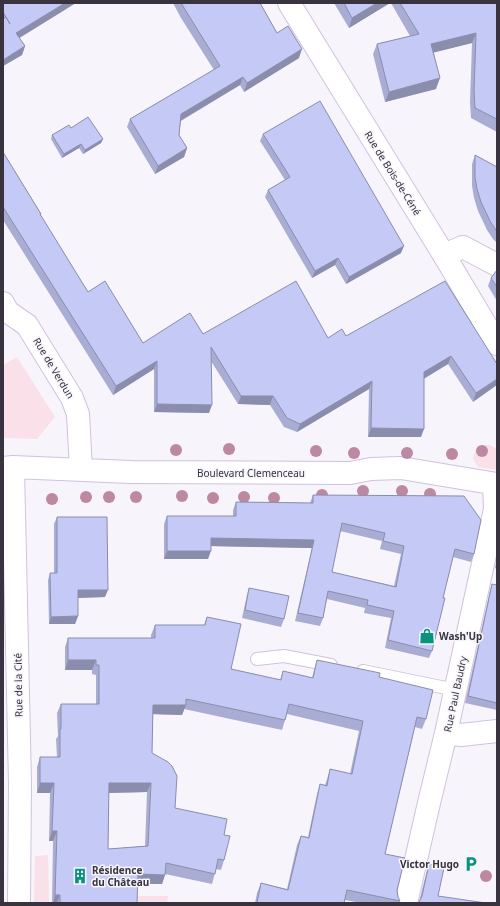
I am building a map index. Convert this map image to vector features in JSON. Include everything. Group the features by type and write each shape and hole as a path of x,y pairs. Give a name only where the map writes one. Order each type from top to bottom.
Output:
{"street":[{"name":"Rue de Bois-de-Céné","path":"289,3 497,344"},
{"path":"444,255 463,247 497,266"},
{"name":"Rue de Verdun","path":"3,303 8,312 28,325 72,398 78,414 81,470"},
{"name":"Boulevard Clemenceau","path":"8,468 130,472 350,473 371,469 401,468 496,484"},
{"name":"Rue de la Cité","path":"8,468 20,784 19,903"},
{"name":"Rue Paul Baudry","path":"406,903 456,690 495,509 496,484"},
{"path":"446,733 461,735 497,731"}],"lane":[{"path":"257,659 284,656 339,667"},
{"path":"354,670 456,690"}],"shaded area":[{"path":"17,357 55,417 37,439 3,438 3,365"},
{"path":"490,445 497,449 497,470 478,467 473,459 477,446"},
{"path":"48,855 49,902 34,902 35,856"},
{"path":"134,896 168,896 167,903 134,903"}],"building":[{"path":"3,3 65,3 16,33 25,46 3,60 3,19 6,17 3,12"},
{"path":"181,3 260,3 277,33 288,26 302,49 247,83 243,77 181,114 179,135 187,148 158,166 130,119 220,66"},
{"path":"344,3 377,3 352,18"},
{"path":"400,3 497,3 497,119 475,108 474,91 476,33 431,44 440,78 389,92 377,44 419,34"},
{"path":"320,101 404,246 349,277 338,258 315,271 268,190 290,177 263,134"},
{"path":"88,117 103,139 85,150 81,144 64,154 52,135 69,125 71,128"},
{"path":"3,152 88,292 105,281 143,343 190,313 203,334 296,281 328,338 342,329 346,336 445,281 497,364 497,379 476,393 451,356 424,372 424,429 371,428 372,381 300,424 287,418 273,396 241,396 211,347 212,405 157,404 157,361 116,386 3,207"},
{"path":"475,155 497,167 497,232 481,202 477,189 475,177"},
{"path":"497,270 497,287 491,278"},
{"path":"313,495 464,496 481,520 474,554 455,549 432,651 388,640 394,611 367,605 368,600 328,591 323,618 298,613 314,540 211,538 211,551 167,551 167,516 236,516 236,502 313,503","holes":["342,523 385,533 383,541 404,546 396,587 332,572"]},
{"path":"57,517 107,517 108,590 78,590 78,616 51,617 50,573 57,573"},
{"path":"492,584 497,585 497,703 468,696"},
{"path":"249,588 289,596 284,619 245,610"},
{"path":"207,617 241,624 231,669 281,680 283,671 313,678 317,660 380,673 379,677 433,690 426,719 417,717 385,854 405,858 397,890 400,901 347,890 344,903 257,903 261,883 288,890 301,836 309,838 320,784 327,786 330,769 352,774 363,721 289,704 285,720 186,699 186,705 153,705 152,753 168,762 172,766 177,776 175,808 227,819 224,835 230,836 224,860 218,859 215,874 166,863 165,875 138,874 137,903 60,903 60,895 55,895 57,831 52,831 54,783 40,783 40,757 60,757 61,704 99,704 99,665 96,665 96,660 68,660 68,638 155,638 155,625 205,625","holes":["109,783 151,783 148,846 108,849"]},
{"path":"429,864 444,868 438,896 486,903 417,903 422,896"}],"place":[{"name":"Wash'Up","path":"427,636"},
{"name":"Victor Hugo","path":"471,864"},
{"name":"Résidence du Château","path":"80,876"}]}
